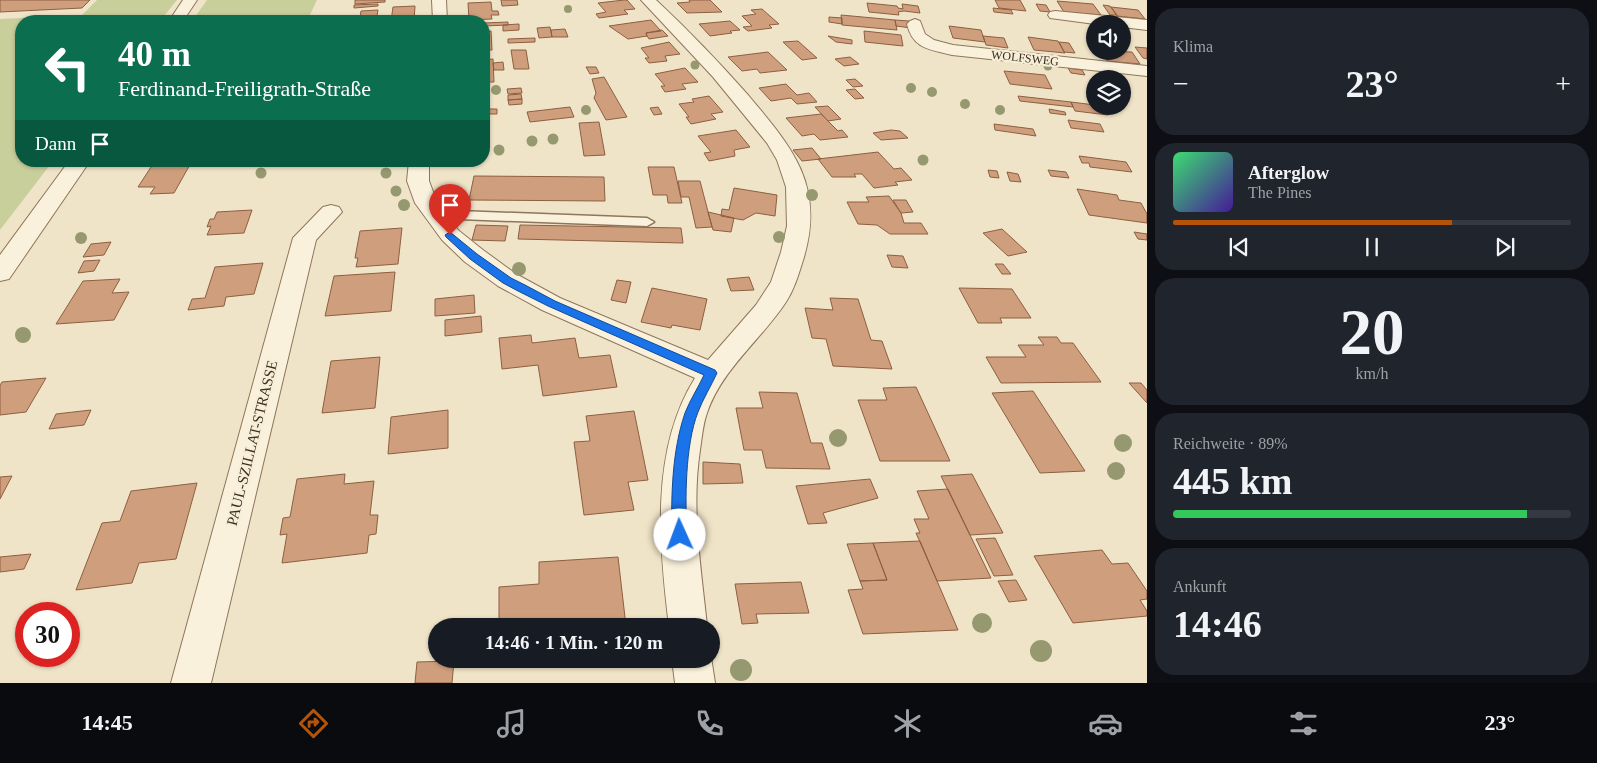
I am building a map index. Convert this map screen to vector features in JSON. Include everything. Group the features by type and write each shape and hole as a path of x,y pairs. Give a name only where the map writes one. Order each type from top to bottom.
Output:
{"street":[{"path":"180,15 190,0"},
{"path":"439,0 440,15"},
{"path":"648,0 715,68 776,144 786,159 799,201 801,224 782,286 728,357 711,373 691,413 682,454 678,503 681,568 687,618"},
{"path":"1055,16 1147,25"},
{"name":"WOLFSWEG","path":"915,24 918,36 928,43 952,50 1147,71"},
{"path":"0,273 76,167"},
{"path":"419,167 418,181 426,203 450,235 474,256 507,280 552,304 711,373"},
{"name":"PAUL-SZILLAT-STRASSE","path":"191,683 304,238 331,212"},
{"path":"693,668 695,683"}],"lane":[{"path":"438,219 459,215 647,222"}],"green space":[{"path":"97,0 177,0 165,15 82,15"},
{"path":"207,0 317,0 310,15 196,15"},
{"path":"15,18 15,167 48,167 0,230 0,19"}],"building":[{"path":"0,0 90,0 82,8 0,12"},
{"path":"355,0 385,0 385,2 355,4"},
{"path":"501,0 517,0 518,5 502,6"},
{"path":"627,0 635,9 624,10 628,14 599,18 596,14 606,12 598,3"},
{"path":"689,0 710,0 722,12 687,13 677,3 690,2"},
{"path":"995,0 1020,0 1026,11 999,8"},
{"path":"1057,1 1093,4 1101,15 1064,12"},
{"path":"491,2 492,11 498,11 499,15 491,15 492,19 490,19 490,15 469,15 468,3"},
{"path":"867,3 897,6 903,9 902,4 918,6 920,13 904,11 898,12 899,15 869,12"},
{"path":"378,4 378,6 354,8 354,5"},
{"path":"1036,4 1046,5 1050,12 1040,11"},
{"path":"1103,5 1110,6 1117,15 1110,15"},
{"path":"415,6 414,15 392,15 393,7"},
{"path":"1111,7 1138,10 1145,19 1131,18 1131,15 1116,15"},
{"path":"993,8 1011,10 1013,14 994,12"},
{"path":"762,9 779,24 769,25 772,28 748,31 743,27 752,26 742,16 756,14 751,10"},
{"path":"378,10 377,15 360,15 361,11"},
{"path":"841,15 895,20 897,30 842,25"},
{"path":"829,17 842,18 842,24 829,22"},
{"path":"651,20 661,31 646,33 647,36 628,39 609,26"},
{"path":"895,20 909,21 911,28 896,26"},
{"path":"730,21 740,30 710,36 699,24"},
{"path":"508,22 508,25 490,26 490,23"},
{"path":"519,24 519,30 503,31 503,25"},
{"path":"949,26 981,30 985,42 953,38"},
{"path":"550,27 552,37 539,38 537,28"},
{"path":"565,29 568,37 552,37 551,30"},
{"path":"662,30 668,36 649,39 646,33"},
{"path":"490,31 491,31 492,50 490,50"},
{"path":"864,31 901,35 903,46 865,42"},
{"path":"828,36 852,40 852,44 836,42"},
{"path":"983,36 1004,38 1008,48 986,45"},
{"path":"1028,37 1058,41 1065,53 1034,50"},
{"path":"535,38 535,42 508,43 508,39"},
{"path":"798,41 817,58 802,60 783,42"},
{"path":"669,42 680,54 665,56 667,61 649,63 645,58 649,58 641,48"},
{"path":"1059,42 1069,43 1075,53 1064,52"},
{"path":"1135,47 1147,48 1147,59 1143,58"},
{"path":"511,50 526,50 529,69 514,69"},
{"path":"768,52 787,70 760,73 757,69 742,71 728,57"},
{"path":"1132,52 1140,64 1107,61 1131,60"},
{"path":"850,57 859,64 844,66 835,59"},
{"path":"490,59 493,59 494,82 490,82"},
{"path":"503,62 504,70 494,70 493,63"},
{"path":"586,67 596,67 599,73 590,74"},
{"path":"685,68 698,82 682,84 686,89 665,92 661,86 665,86 655,74"},
{"path":"1068,68 1082,70 1085,75 1071,73"},
{"path":"1004,71 1045,75 1052,89 1010,84"},
{"path":"604,77 627,117 606,120 594,98 596,93 592,79"},
{"path":"855,79 863,86 853,87 846,80"},
{"path":"786,84 797,95 809,93 817,102 797,104 791,98 771,101 759,88"},
{"path":"521,88 522,93 508,94 507,89"},
{"path":"855,89 864,98 855,99 846,90"},
{"path":"521,94 522,99 508,100 508,95"},
{"path":"709,96 723,112 711,114 716,119 691,124 686,117 689,117 679,104 694,102 692,99"},
{"path":"1018,96 1071,102 1073,107 1020,101"},
{"path":"522,99 522,104 509,105 508,100"},
{"path":"1071,102 1086,104 1086,112 1075,111"},
{"path":"828,106 841,119 828,121 815,107"},
{"path":"570,107 574,117 530,122 527,112"},
{"path":"658,107 662,114 654,115 650,108"},
{"path":"490,109 497,109 497,114 490,114"},
{"path":"1049,109 1065,112 1066,115 1050,113"},
{"path":"821,114 838,131 842,130 848,137 820,140 814,134 802,136 786,118"},
{"path":"1068,120 1100,124 1104,132 1071,128"},
{"path":"599,122 605,155 584,156 579,123"},
{"path":"994,124 1033,129 1036,136 995,130"},
{"path":"736,130 750,147 734,150 735,156 709,161 704,153 711,152 698,136"},
{"path":"891,130 900,131 908,138 881,140 873,133"},
{"path":"812,148 821,159 802,161 793,150"},
{"path":"878,152 894,169 901,168 912,180 895,182 898,185 874,188 862,174 854,174 856,177 832,177 818,159"},
{"path":"1079,156 1126,162 1132,172 1090,167 1089,163 1082,163"},
{"path":"151,167 189,167 174,193 150,194 155,187 138,187"},
{"path":"648,167 674,167 682,203 668,203 667,195 653,195"},
{"path":"988,170 997,171 999,178 990,177"},
{"path":"1048,170 1066,172 1069,178 1051,176"},
{"path":"1007,172 1018,174 1021,182 1010,181"},
{"path":"474,176 604,177 605,201 469,200"},
{"path":"678,181 700,181 712,227 696,228 689,197 681,197"},
{"path":"734,188 777,195 775,216 756,213 743,220 721,216 722,209 729,210"},
{"path":"1077,189 1117,195 1119,200 1141,203 1147,214 1147,223 1089,215"},
{"path":"889,196 901,213 904,223 921,223 928,234 890,234 877,225 858,224 847,202 869,202 866,197"},
{"path":"893,200 906,200 913,212 901,213"},
{"path":"252,210 244,233 207,235 211,226 207,227 210,219 214,219 217,212"},
{"path":"708,212 734,218 731,232 713,230"},
{"path":"476,225 508,226 505,241 472,240"},
{"path":"520,225 681,228 683,243 518,239"},
{"path":"402,228 398,264 356,267 358,258 355,258 360,231"},
{"path":"1002,229 1027,252 1008,256 983,233"},
{"path":"1134,232 1147,234 1147,240 1138,239"},
{"path":"111,242 104,255 83,257 91,244"},
{"path":"887,255 903,256 908,268 892,267"},
{"path":"100,260 94,271 78,273 84,261"},
{"path":"263,263 254,294 226,297 224,306 188,310 192,299 205,298 215,267"},
{"path":"995,264 1003,264 1011,274 1002,274"},
{"path":"395,272 391,311 325,316 334,276"},
{"path":"749,277 754,290 731,291 727,279"},
{"path":"120,279 112,293 129,292 114,320 56,324 83,281"},
{"path":"617,280 631,282 626,303 611,300"},
{"path":"652,288 707,299 700,330 672,325 671,328 641,322"},
{"path":"959,288 1012,289 1031,318 1000,318 1002,323 978,323"},
{"path":"474,295 475,313 435,316 435,299"},
{"path":"830,298 858,299 871,340 882,341 892,369 833,366 826,339 812,338 805,308 833,310"},
{"path":"481,316 482,332 445,336 445,320"},
{"path":"531,335 532,343 575,338 579,358 610,355 617,387 543,396 538,365 502,369 499,338"},
{"path":"1038,337 1057,337 1061,343 1073,343 1101,382 1001,383 986,357 1026,357 1018,345 1044,345"},
{"path":"380,357 375,408 322,413 331,361"},
{"path":"46,378 26,412 0,415 0,385 2,382"},
{"path":"1129,383 1141,383 1147,390 1147,403"},
{"path":"916,387 950,461 880,461 858,400 887,400 883,388"},
{"path":"1033,391 1085,471 1040,473 992,393"},
{"path":"759,392 797,393 811,443 822,443 830,469 766,468 762,450 744,450 736,408 763,408"},
{"path":"91,410 84,425 49,429 56,414"},
{"path":"448,410 448,448 388,454 391,417"},
{"path":"634,411 648,480 628,482 634,510 584,515 574,442 590,441 586,416"},
{"path":"703,462 740,464 743,483 703,484"},
{"path":"345,474 344,484 374,481 370,515 378,515 376,534 369,535 367,553 282,563 287,534 280,535 283,518 290,517 297,479"},
{"path":"972,474 1003,533 970,535 941,476"},
{"path":"12,476 0,499 0,477"},
{"path":"870,479 878,498 823,513 827,523 808,524 796,486"},
{"path":"197,483 176,559 139,563 132,583 76,590 102,523 120,521 131,491"},
{"path":"948,489 991,578 937,581 916,533 920,533 914,519 929,519 917,491"},
{"path":"995,538 1013,575 994,576 976,539"},
{"path":"920,541 958,630 863,634 848,590 863,589 860,581 887,580 873,543"},
{"path":"873,543 887,580 860,581 847,544"},
{"path":"1102,550 1112,564 1128,563 1147,591 1147,599 1140,600 1147,611 1147,616 1073,623 1034,556"},
{"path":"31,554 24,569 0,572 0,557"},
{"path":"618,557 625,618 499,618 499,587 539,584 539,562"},
{"path":"1016,580 1027,600 1009,602 998,581"},
{"path":"801,582 809,613 756,614 758,623 742,624 735,584"},
{"path":"417,662 428,662 428,668 453,668 452,683 415,683"}],"route":[{"path":"450,235 474,256 507,280 552,304 711,373 691,413 682,454 678,503 680,535"}]}
